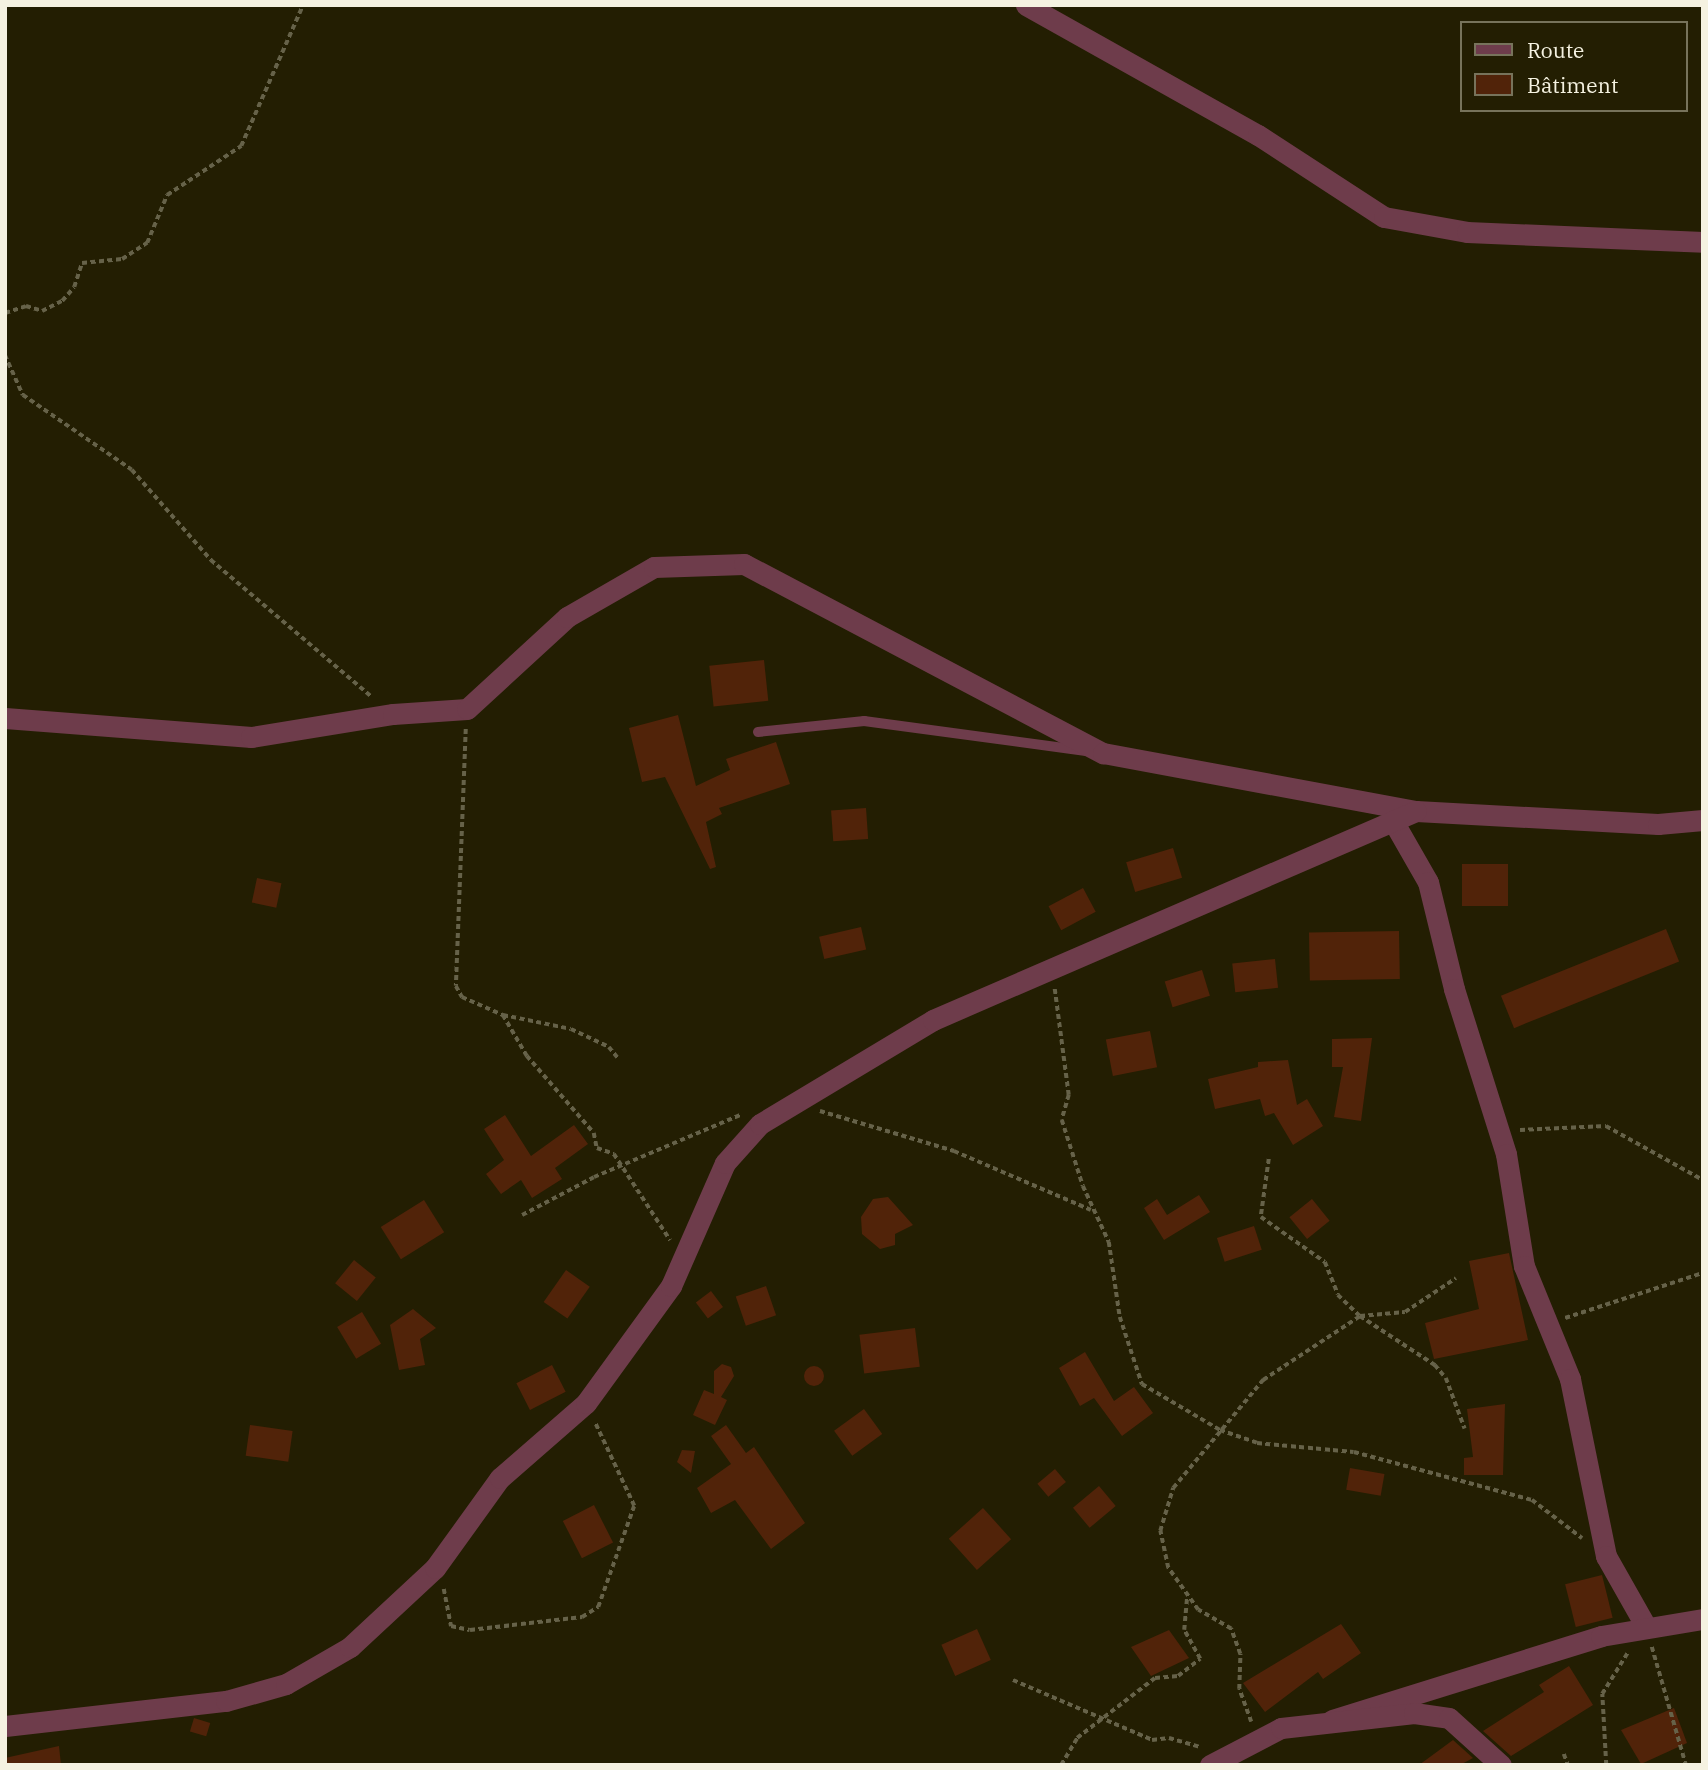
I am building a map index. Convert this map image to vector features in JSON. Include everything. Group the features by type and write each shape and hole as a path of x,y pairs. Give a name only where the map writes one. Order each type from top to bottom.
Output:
{"street":[{"path":"1026,5 1258,135 1384,218 1467,232 1703,242"},
{"path":"5,718 251,737 393,714 467,709 568,617 653,566 744,564 1103,753 1416,811 1658,824 1703,820"},
{"path":"5,1726 226,1702 286,1685 350,1647 439,1563 500,1478 586,1403 636,1338 681,1261 725,1163 760,1124 933,1020 1416,811"},
{"path":"1393,821 1427,882 1454,989 1498,1127 1524,1266 1570,1379 1606,1556 1645,1625"},
{"path":"1332,1720 1645,1625 1703,1619"},
{"path":"1210,1765 1253,1745 1281,1728 1332,1720 1414,1713 1449,1718 1501,1765"}],"lane":[{"path":"758,732 864,722 1103,753"}],"path":[{"path":"5,313 52,306 74,287 82,263 122,259 147,243 167,195 241,146 303,5"},
{"path":"5,355 23,395 132,470 211,560 393,714"},
{"path":"467,709 456,986 462,997 503,1015 571,1029 609,1047 618,1058"},
{"path":"1051,970 1069,1095 1062,1120 1093,1211 1109,1242 1120,1317 1142,1384 1220,1430 1257,1443 1354,1452 1532,1500 1606,1556"},
{"path":"503,1015 527,1056 594,1133 597,1148 614,1154 681,1261"},
{"path":"803,1100 819,1111 928,1142 1039,1183 1093,1211"},
{"path":"522,1215 621,1165 751,1112"},
{"path":"1498,1127 1533,1132 1606,1126 1703,1180"},
{"path":"1269,1159 1261,1217 1325,1262 1338,1295 1360,1316 1435,1365 1446,1378 1465,1429"},
{"path":"1545,1323 1676,1286 1703,1273"},
{"path":"1253,1745 1231,1629 1198,1609 1168,1568 1160,1531 1173,1488 1263,1380 1360,1316 1405,1312 1456,1278"},
{"path":"439,1563 451,1626 470,1630 548,1622 582,1616 598,1606 634,1506 586,1403"},
{"path":"1061,1765 1077,1738 1155,1678 1178,1676 1200,1659 1184,1629 1188,1595"},
{"path":"1606,1765 1602,1694 1645,1625"},
{"path":"1645,1625 1686,1765"},
{"path":"1013,1679 1105,1717 1152,1740 1169,1738 1233,1755"},
{"path":"1564,1754 1568,1765"}],"building":[{"path":"764,660 768,701 714,707 709,666"},
{"path":"678,715 696,786 730,770 726,759 776,742 790,784 719,808 722,814 706,822 716,867 710,869 665,777 642,782 629,728"},
{"path":"866,808 868,839 833,841 831,810"},
{"path":"1173,848 1182,878 1135,892 1126,862"},
{"path":"1462,864 1508,864 1508,906 1462,906"},
{"path":"257,878 281,883 276,908 252,902"},
{"path":"1083,888 1096,912 1061,930 1049,906"},
{"path":"861,927 866,949 824,959 819,937"},
{"path":"1666,929 1679,961 1514,1028 1501,996"},
{"path":"1399,931 1400,979 1310,981 1309,933"},
{"path":"1275,959 1278,988 1235,992 1232,963"},
{"path":"1202,970 1210,996 1173,1007 1165,981"},
{"path":"1150,1031 1157,1067 1113,1076 1106,1040"},
{"path":"1372,1038 1361,1121 1334,1117 1343,1067 1332,1067 1332,1039"},
{"path":"1288,1060 1297,1105 1307,1099 1323,1126 1293,1145 1274,1113 1265,1116 1260,1099 1215,1109 1208,1079 1258,1067 1258,1062"},
{"path":"505,1115 531,1156 574,1125 588,1144 555,1168 562,1179 532,1198 521,1180 501,1194 486,1174 504,1160 484,1129"},
{"path":"1199,1195 1210,1212 1164,1240 1144,1208 1157,1199 1167,1215"},
{"path":"888,1197 913,1225 895,1234 895,1245 880,1249 862,1234 861,1217 873,1199"},
{"path":"1312,1199 1330,1221 1307,1239 1289,1217"},
{"path":"424,1200 444,1232 401,1259 381,1227"},
{"path":"1254,1226 1262,1250 1225,1262 1217,1238"},
{"path":"1509,1253 1528,1340 1434,1359 1425,1323 1479,1309 1469,1261"},
{"path":"354,1260 376,1278 357,1301 335,1283"},
{"path":"566,1270 590,1287 567,1319 544,1302"},
{"path":"766,1286 776,1315 746,1326 736,1296"},
{"path":"711,1291 723,1307 708,1318 696,1302"},
{"path":"413,1309 436,1328 420,1339 425,1365 399,1370 390,1325"},
{"path":"362,1312 381,1344 356,1359 337,1327"},
{"path":"915,1328 920,1367 864,1374 859,1335"},
{"path":"1085,1352 1114,1401 1134,1387 1153,1413 1122,1436 1094,1398 1080,1406 1059,1368"},
{"path":"722,1364 731,1367 734,1376 721,1397 727,1400 715,1425 693,1415 704,1390 714,1394 714,1371"},
{"path":"552,1365 566,1392 530,1410 516,1383"},
{"path":"814,1366 821,1369 824,1376 821,1383 814,1386 807,1383 804,1376 807,1369"},
{"path":"1505,1404 1503,1475 1464,1475 1464,1458 1473,1457 1467,1409"},
{"path":"864,1409 882,1434 852,1456 834,1431"},
{"path":"250,1425 293,1431 288,1462 246,1456"},
{"path":"726,1425 746,1453 754,1447 805,1523 771,1549 735,1500 711,1513 697,1488 731,1464 711,1436"},
{"path":"682,1450 695,1451 691,1473 677,1462"},
{"path":"1350,1468 1384,1474 1381,1496 1346,1490"},
{"path":"1055,1469 1066,1482 1048,1497 1037,1484"},
{"path":"1099,1486 1116,1506 1090,1528 1073,1508"},
{"path":"594,1505 613,1542 582,1558 563,1521"},
{"path":"983,1508 1011,1539 977,1570 949,1539"},
{"path":"1602,1575 1613,1618 1576,1627 1565,1584"},
{"path":"1341,1624 1361,1653 1323,1679 1318,1672 1265,1712 1243,1683"},
{"path":"977,1629 991,1660 955,1676 941,1645"},
{"path":"1169,1630 1189,1658 1151,1676 1131,1647"},
{"path":"1569,1666 1593,1705 1511,1756 1483,1731 1544,1692 1539,1685"},
{"path":"1674,1708 1687,1743 1641,1764 1621,1730"},
{"path":"194,1718 210,1723 206,1736 190,1731"},
{"path":"1453,1740 1473,1758 1460,1765 1419,1765"},
{"path":"59,1746 61,1765 5,1765 5,1758"}]}
